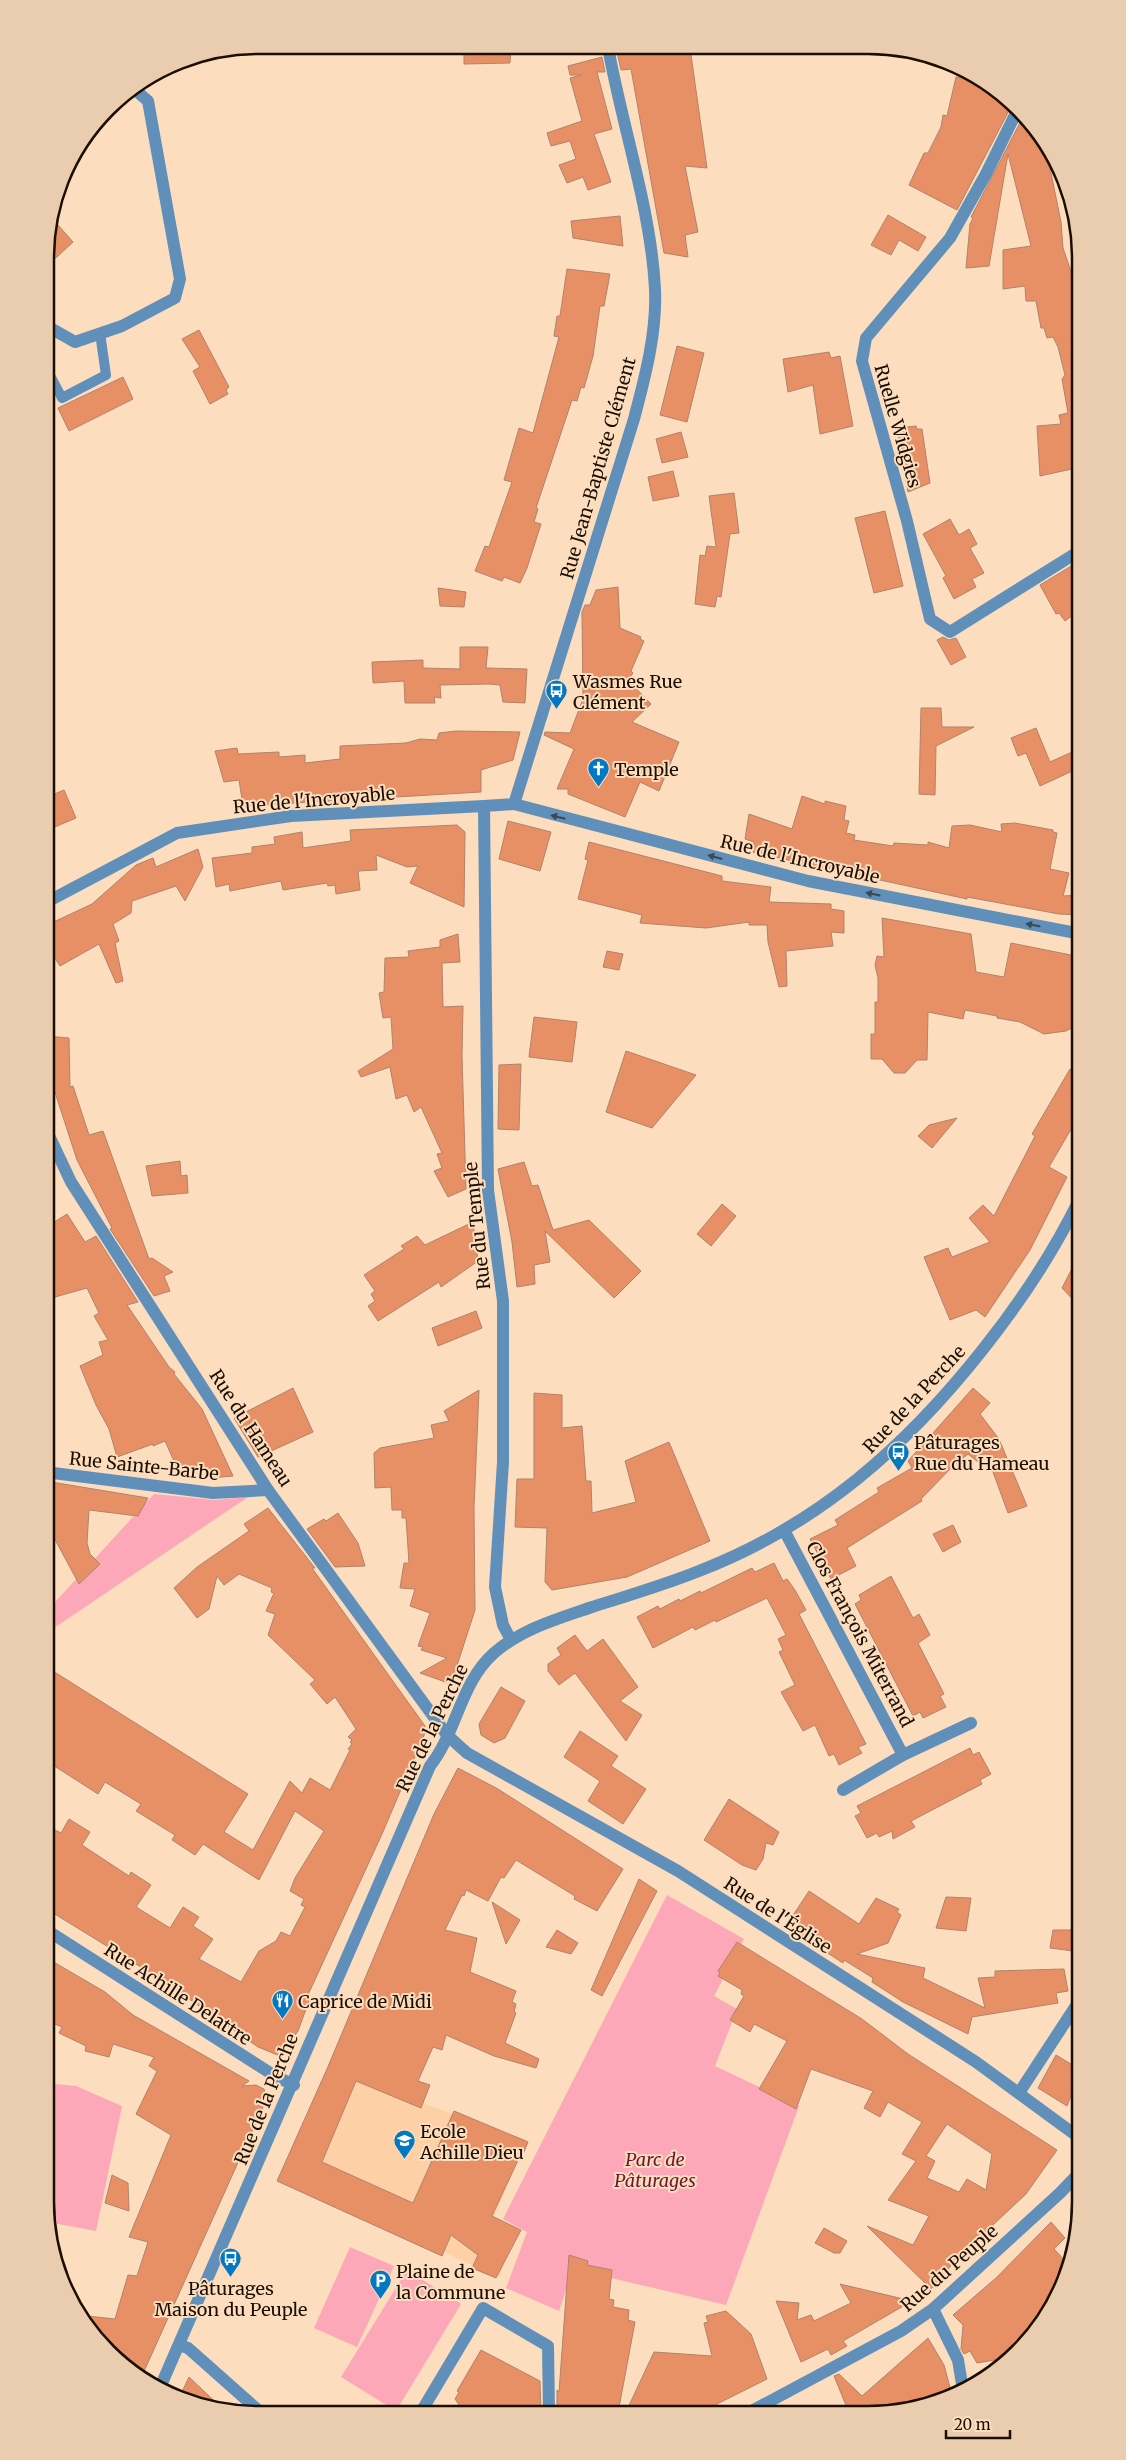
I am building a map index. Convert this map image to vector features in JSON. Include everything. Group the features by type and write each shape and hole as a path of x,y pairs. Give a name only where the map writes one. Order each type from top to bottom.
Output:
{"street":[{"name":"Rue Jean-Baptiste Clément","path":"514,804 634,419 654,327 655,289 649,236 610,54"},
{"path":"54,330 75,342 122,326 175,298 180,279 148,101 138,92"},
{"name":"Ruelle Widgies","path":"1015,115 986,174 950,238 866,338 862,361 907,521 930,619 950,632 1072,556"},
{"path":"484,806 514,804"},
{"name":"Rue de l'Incroyable","path":"514,804 808,881 1072,932"},
{"name":"Rue de l'Incroyable","path":"54,898 177,833 291,816 484,806"},
{"name":"Rue du Temple","path":"484,806 488,1190 503,1302 503,1462 495,1587 503,1625 510,1640"},
{"name":"Rue du Hameau","path":"54,1146 71,1182 268,1490 447,1735"},
{"name":"Rue de la Perche","path":"162,2382 294,2085 304,2053 430,1766 439,1754 475,1675 489,1658 510,1640 552,1620 700,1571 784,1530 863,1476 898,1446 941,1401 1034,1282 1072,1212"},
{"name":"Rue Sainte-Barbe","path":"54,1473 213,1493 268,1490"},
{"name":"Clos François Miterrand","path":"784,1530 903,1755"},
{"name":"Clos François Miterrand","path":"843,1790 903,1755 971,1723"},
{"name":"Rue de l'Église","path":"447,1735 467,1752 678,1871 976,2062 1072,2133"},
{"name":"Rue Achille Delattre","path":"54,1936 266,2071 294,2085"},
{"path":"1019,2094 1072,2012"},
{"name":"Rue du Peuple","path":"761,2406 901,2331 933,2309 1060,2193 1072,2179"},
{"path":"425,2406 483,2308 548,2346 549,2406"},
{"path":"933,2309 958,2360 962,2383"},
{"path":"179,2344 188,2348 253,2406"}],"lane":[{"path":"54,382 62,398 106,376 100,333"}],"shaded area":[{"name":"Ecole Achille Dieu","path":"326,2069 527,2140 493,2219 516,2231 499,2277 281,2179"}],"green space":[{"path":"154,1494 215,1500 248,1497 54,1628 54,1603"},
{"name":"Parc de Pâturages","path":"667,1895 744,1939 714,1996 737,2009 715,2066 799,2106 726,2305 573,2269 559,2311 506,2288 527,2232 503,2219"},
{"path":"54,2084 76,2086 122,2106 96,2231 55,2223"},
{"path":"350,2247 394,2266 357,2347 314,2328"},
{"path":"407,2270 461,2304 399,2406 388,2406 341,2377"}],"building":[{"path":"464,54 511,54 510,63 464,64"},
{"path":"617,54 691,54 707,168 685,166 698,232 685,235 688,257 664,253 631,69 621,70"},
{"path":"602,57 605,72 597,72 612,129 594,134 611,182 588,190 583,177 567,183 559,165 576,159 570,141 551,146 547,133 582,121 570,78 581,75 570,75 568,66"},
{"path":"956,77 963,77 982,88 1009,110 957,210 909,185 924,153 928,153 941,127 943,115 947,116"},
{"path":"1021,121 1038,144 1049,163 1061,222 1063,248 1072,274 1072,469 1040,476 1037,426 1061,424 1059,415 1068,413 1062,379 1065,375 1058,347 1053,337 1047,338 1044,328 1041,328 1036,301 1026,301 1025,286 1003,289 1003,250 1031,246 1008,154 989,266 966,268 970,224 973,218 971,217"},
{"path":"888,215 926,237 918,251 899,240 891,255 871,245"},
{"path":"620,216 623,246 573,238 571,221"},
{"path":"58,225 73,242 54,260 54,244 56,227"},
{"path":"567,269 610,274 604,306 600,306 593,356 584,388 581,387 577,401 572,400 536,508 538,509 534,522 541,524 527,568 520,583 504,577 502,581 475,571 485,546 489,547 512,482 504,480 519,428 533,433 559,337 554,336 557,316 560,316"},
{"path":"199,330 229,387 226,390 228,394 210,404 193,371 200,367 182,339"},
{"path":"677,346 704,353 687,422 660,415"},
{"path":"829,352 831,358 840,356 853,426 820,434 813,385 788,392 783,359"},
{"path":"123,377 133,399 69,431 58,408"},
{"path":"916,426 917,429 922,429 930,483 908,492 897,428"},
{"path":"681,432 688,457 662,463 656,439"},
{"path":"673,471 679,496 653,501 648,477"},
{"path":"734,493 739,533 730,534 721,597 717,596 715,607 695,604 700,555 705,556 707,546 716,547 709,496"},
{"path":"885,511 903,586 874,593 855,518"},
{"path":"950,519 959,535 969,529 977,544 970,548 984,573 972,579 976,587 954,599 943,578 946,576 923,534"},
{"path":"1072,565 1072,616 1065,621 1059,613 1056,614 1040,585"},
{"path":"618,587 620,628 641,637 640,639 644,641 631,671 633,673 628,680 651,704 632,722 679,742 659,791 640,782 625,817 568,794 568,789 557,789 574,749 544,735 545,732 570,733 583,699 582,612 585,605 590,605 596,590"},
{"path":"438,588 466,592 464,607 440,606"},
{"path":"943,637 949,640 956,638 966,657 951,665 937,640"},
{"path":"460,647 488,647 486,668 527,669 525,703 503,702 500,685 489,684 440,685 441,698 434,697 435,703 405,703 404,681 373,683 372,662 423,660 423,668 460,669"},
{"path":"921,708 941,708 942,727 974,727 936,746 935,795 919,794"},
{"path":"1036,728 1050,762 1072,752 1072,771 1040,786 1026,753 1018,756 1011,738"},
{"path":"456,731 520,732 513,760 481,770 481,792 243,806 239,780 224,782 215,751 237,748 238,754 279,752 279,757 305,755 305,763 340,759 340,746 406,743 420,739 437,740 439,733"},
{"path":"64,790 76,818 54,827 54,794"},
{"path":"802,796 825,804 825,801 846,806 844,820 849,821 846,833 855,835 854,840 893,846 894,843 928,845 928,842 949,848 952,826 970,825 1002,832 1001,824 1015,823 1053,830 1053,832 1057,833 1050,869 1069,873 1063,896 1072,896 1072,915 1059,914 967,897 967,899 752,852 754,842 745,839 749,814 792,829"},
{"path":"508,821 551,832 540,871 499,859"},
{"path":"457,825 465,832 464,907 410,883 418,866 407,867 376,855 377,870 358,871 360,890 336,894 335,885 328,886 327,883 283,890 281,881 230,891 229,884 216,887 212,858 252,853 252,847 275,844 274,837 302,832 303,848 351,841 350,830"},
{"path":"589,842 722,876 722,881 771,887 769,902 831,904 831,909 844,911 844,933 831,932 833,946 786,951 787,986 779,987 768,942 767,925 749,925 749,922 706,928 640,923 642,915 578,899 588,860 585,859"},
{"path":"198,849 203,867 185,901 176,886 132,901 131,913 113,924 119,941 115,943 123,981 116,983 99,944 60,966 54,957 54,922 92,904 136,865 153,858 156,867"},
{"path":"882,918 971,934 976,972 1004,977 1011,943 1072,955 1072,1028 1066,1031 1044,1034 1020,1022 997,1018 997,1016 965,1010 963,1019 928,1012 927,1060 917,1060 905,1073 894,1073 882,1059 871,1059 871,1034 875,1034 875,1002 878,1002 878,978 875,965 877,956 884,957"},
{"path":"458,934 460,962 442,963 443,1007 463,1006 462,1056 466,1189 448,1197 434,1171 442,1168 437,1154 442,1153 421,1107 414,1112 407,1095 396,1099 390,1067 361,1077 358,1071 393,1049 391,1017 383,1018 379,993 384,992 385,958 409,957 408,951 440,947 440,940"},
{"path":"607,951 623,954 619,970 603,967"},
{"path":"534,1017 577,1022 572,1062 529,1057"},
{"path":"54,1037 69,1038 70,1087 73,1086 89,1135 103,1131 149,1259 152,1258 173,1272 164,1276 170,1291 154,1296 110,1229 112,1228 77,1160 54,1089"},
{"path":"626,1051 696,1075 652,1128 606,1112"},
{"path":"521,1064 519,1130 498,1129 499,1065"},
{"path":"1070,1069 1072,1070 1072,1127 1049,1167 1067,1177 1030,1250 985,1317 976,1310 950,1320 924,1257 948,1248 952,1257 990,1242 969,1218 983,1205 994,1216 1035,1136 1032,1134"},
{"path":"957,1118 932,1148 918,1136 929,1125"},
{"path":"180,1161 181,1176 187,1175 188,1193 152,1196 146,1166"},
{"path":"524,1162 532,1186 538,1185 553,1230 589,1220 641,1271 614,1298 545,1231 550,1262 534,1265 535,1284 517,1287 512,1242 498,1169"},
{"path":"722,1204 736,1216 711,1246 697,1234"},
{"path":"67,1214 85,1242 96,1236 138,1302 127,1305 169,1367 175,1372 174,1374 202,1409 233,1476 210,1478 205,1468 200,1467 190,1470 188,1467 178,1470 165,1441 117,1457 109,1429 96,1405 80,1366 103,1355 99,1342 108,1340 94,1316 99,1313 87,1288 55,1297 54,1222"},
{"path":"473,1222 478,1261 441,1287 439,1282 378,1321 368,1306 375,1301 371,1294 375,1291 364,1275 404,1249 401,1246 417,1236 425,1245"},
{"path":"1072,1269 1072,1299 1062,1288"},
{"path":"476,1311 482,1328 438,1346 432,1328"},
{"path":"293,1388 313,1432 258,1457 234,1418"},
{"path":"973,1388 990,1403 980,1414 999,1439 1027,1506 1008,1513 986,1453 978,1462 968,1454 954,1465 921,1499 922,1501 847,1548 856,1566 831,1579 810,1539 838,1525 835,1520 879,1492 877,1488 912,1468 908,1461"},
{"path":"479,1390 474,1508 475,1610 451,1684 420,1673 447,1658 421,1650 423,1647 418,1646 430,1613 410,1606 415,1589 400,1588 404,1563 409,1563 406,1518 402,1518 402,1510 392,1510 391,1487 375,1488 374,1453 380,1448 434,1438 431,1425 449,1421 444,1411"},
{"path":"534,1393 562,1395 562,1428 582,1426 586,1481 591,1481 592,1513 636,1502 625,1461 669,1442 710,1541 627,1577 552,1590 545,1582 547,1528 515,1527 517,1479 534,1479"},
{"path":"54,1482 148,1498 138,1516 89,1510 87,1543 90,1554 100,1564 79,1584 54,1538"},
{"path":"268,1508 315,1568 312,1568 425,1726 425,1733 382,1834 307,1997 310,1998 298,2031 280,2056 258,2047 162,1980 54,1914 54,1830 61,1833 69,1819 90,1832 82,1845 129,1876 131,1872 151,1885 136,1907 170,1928 183,1907 199,1917 193,1926 213,1939 199,1959 241,1982 259,1951 276,1941 281,1932 290,1936 305,1907 301,1905 304,1899 290,1891 295,1878 324,1831 295,1811 259,1880 203,1844 195,1855 172,1840 175,1835 136,1811 141,1804 105,1782 98,1794 54,1766 54,1672 248,1794 224,1832 253,1850 290,1781 302,1793 310,1778 330,1790 350,1750 348,1749 352,1744 350,1742 352,1740 348,1737 356,1729 335,1697 327,1704 310,1684 315,1680 268,1635 275,1614 266,1611 274,1593 271,1592 272,1588 239,1574 224,1585 217,1576 209,1609 197,1618 174,1588 197,1567 249,1531 244,1524"},
{"path":"338,1513 358,1543 365,1566 335,1567 307,1529 324,1519 326,1521"},
{"path":"953,1525 961,1542 943,1552 933,1534"},
{"path":"774,1563 783,1581 787,1579 806,1610 799,1614 866,1744 858,1747 862,1753 839,1765 834,1754 829,1756 815,1725 803,1731 781,1692 795,1685 779,1652 783,1650 778,1639 786,1635 767,1598 716,1622 715,1620 695,1630 693,1627 653,1648 637,1617 658,1606 660,1609 679,1599 680,1601 700,1591 701,1593 752,1568 755,1572"},
{"path":"891,1576 913,1618 919,1614 930,1635 918,1643 944,1694 940,1696 946,1707 923,1718 920,1712 913,1716 855,1604 861,1600 859,1595"},
{"path":"575,1635 587,1651 603,1639 638,1687 620,1701 642,1715 626,1741 575,1673 559,1685 548,1671 548,1664 561,1655 557,1648"},
{"path":"501,1687 525,1701 505,1738 494,1743 481,1735 479,1724"},
{"path":"580,1731 618,1756 611,1766 646,1789 623,1824 588,1801 600,1781 564,1757"},
{"path":"970,1748 973,1755 979,1752 991,1774 980,1780 982,1784 911,1821 915,1827 893,1839 892,1831 879,1837 877,1833 867,1838 855,1816 861,1813 857,1806"},
{"path":"458,1768 498,1789 623,1869 597,1911 574,1899 575,1896 516,1860 504,1878 501,1877 488,1901 466,1890 445,1930 477,1938 470,1972 516,1991 512,2002 516,2004 514,2012 516,2013 505,2043 539,2059 536,2068 494,2056 446,2035 442,2050 433,2047 418,2081 430,2085 421,2108 356,2081 322,2162 413,2203 454,2111 528,2142 492,2216 521,2230 496,2278 472,2268 478,2255 451,2235 442,2256 277,2181 327,2069 434,1814"},
{"path":"729,1799 779,1832 773,1845 766,1843 763,1859 756,1870 742,1865 704,1840"},
{"path":"639,1879 657,1891 602,1996 591,1990"},
{"path":"809,1891 859,1924 876,1898 899,1909 897,1912 901,1915 888,1943 857,1954 925,1968 923,1978 985,2008 978,1978 995,1977 995,1971 1064,1969 1068,1991 1056,1993 1058,2003 972,2017 968,2034 903,2002 872,1982 873,1978 844,1960 843,1963 786,1926"},
{"path":"946,1897 971,1898 966,1931 936,1928"},
{"path":"492,1902 520,1920 506,1944"},
{"path":"557,1930 578,1943 571,1954 546,1947"},
{"path":"1053,1930 1072,1930 1072,1951 1050,1948"},
{"path":"737,1942 862,2019 908,2054 1057,2150 1026,2194 979,2238 976,2236 931,2289 867,2226 913,2245 929,2216 888,2200 916,2161 902,2154 922,2122 888,2102 880,2117 864,2108 873,2091 811,2069 796,2109 759,2089 787,2041 754,2024 750,2032 730,2020 744,1996 741,1994 742,1990 718,1976 720,1972 718,1971","holes":["947,2124 992,2154 986,2190 967,2179 959,2192 927,2178 935,2161 926,2156"]},
{"path":"54,1962 105,1992 133,2015 249,2081 242,2086 256,2085 264,2089 267,2098 144,2372 113,2347 88,2316 115,2319 128,2275 137,2276 148,2242 129,2237 171,2135 136,2114 157,2071 149,2066 154,2057 113,2044 109,2057 85,2051 86,2046 59,2033 62,2027 54,2024"},
{"path":"1056,2055 1072,2065 1072,2093 1067,2106 1038,2088"},
{"path":"112,2175 128,2183 129,2211 105,2203"},
{"path":"1051,2222 1065,2238 1054,2249 1064,2259 1057,2281 1038,2316 1013,2347 999,2359 977,2363 970,2351 964,2354 961,2349 963,2325 953,2315 996,2278"},
{"path":"824,2228 847,2241 840,2253 834,2253 815,2243"},
{"path":"569,2255 588,2261 587,2265 612,2270 609,2299 614,2300 613,2307 629,2310 628,2320 635,2322 619,2406 557,2406 557,2390 559,2392"},
{"path":"840,2284 912,2301 843,2341 847,2346 831,2355 828,2349 801,2362 776,2301 799,2303 797,2320 811,2315 814,2321 851,2303"},
{"path":"726,2311 751,2334 767,2379 713,2406 629,2406 654,2352 712,2356 704,2323 708,2322 706,2316"},
{"path":"928,2338 944,2365 950,2389 895,2405 846,2406 834,2376 839,2374 862,2396"},
{"path":"481,2350 540,2381 541,2406 460,2406 455,2399 459,2392 457,2391"},
{"path":"189,2377 215,2401 205,2399 182,2392"}],"place":[{"name":"Wasmes Rue Clément","path":"557,710"},
{"name":"Temple","path":"598,788"},
{"name":"Pâturages Rue du Hameau","path":"898,1471"},
{"name":"Caprice de Midi","path":"282,2020"},
{"name":"Ecole Achille Dieu","path":"404,2160"},
{"name":"Pâturages Maison du Peuple","path":"231,2277"},
{"name":"Plaine de la Commune","path":"380,2300"}]}
